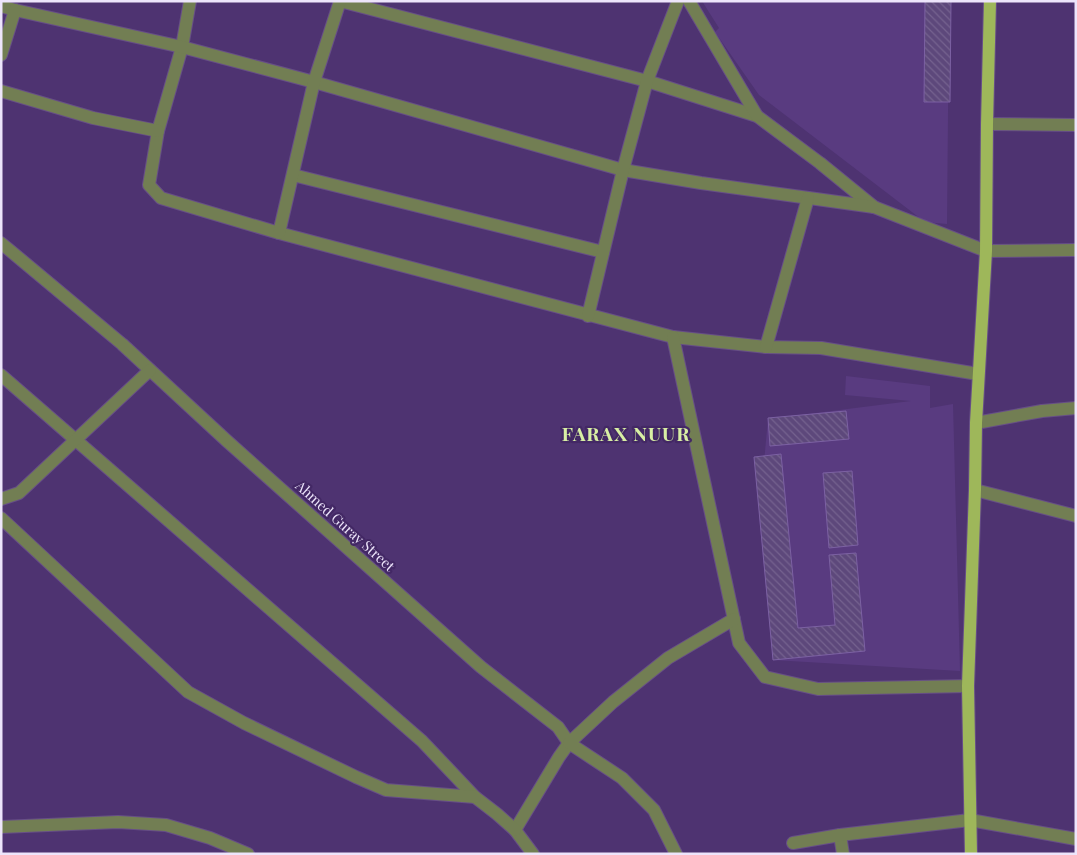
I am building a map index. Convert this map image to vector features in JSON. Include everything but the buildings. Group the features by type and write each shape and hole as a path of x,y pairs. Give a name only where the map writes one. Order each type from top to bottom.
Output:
{"main road":[{"path":"971,854 968,686 978,374 986,251 990,1"}],"street":[{"path":"190,1 182,47 158,131 149,185 161,198 279,233 673,337 766,347 821,348 978,374"},
{"path":"279,233 314,82 340,1 648,81 757,116 820,163 874,207"},
{"path":"588,316 623,170 648,81 678,1"},
{"path":"689,1 757,116"},
{"path":"1,6 182,47 314,82 623,170 874,207 986,251 1076,250"},
{"path":"1,55 16,10"},
{"path":"1,91 93,118 158,131"},
{"path":"987,124 1076,125"},
{"path":"293,175 603,252"},
{"path":"766,347 808,198"},
{"name":"Ahmed Guray Street","path":"1,243 122,344 248,460 481,667 558,727 569,743 622,778 654,810 676,854"},
{"path":"673,337 739,644 765,677 818,689 968,686"},
{"path":"1,499 19,493 150,370"},
{"path":"1,375 422,741 475,797 498,814 515,830 533,854"},
{"path":"976,423 1042,411 1076,408"},
{"path":"975,490 1076,516"},
{"path":"1,518 188,692 244,723 386,790 475,797"},
{"path":"515,830 569,743 613,702 668,658 734,619"},
{"path":"793,843 840,835 970,820 1076,839"},
{"path":"1,828 118,822 166,825 210,838 229,850 248,854"},
{"path":"840,835 843,854"}],"shaded area":[{"path":"702,1 949,1 947,224 925,222 759,95 715,32 719,28"},
{"path":"846,376 930,386 930,408 953,404 960,671 773,660 759,516 768,419 911,401 845,395"}],"district":[{"name":"FARAX NUUR","path":"626,434"}]}
